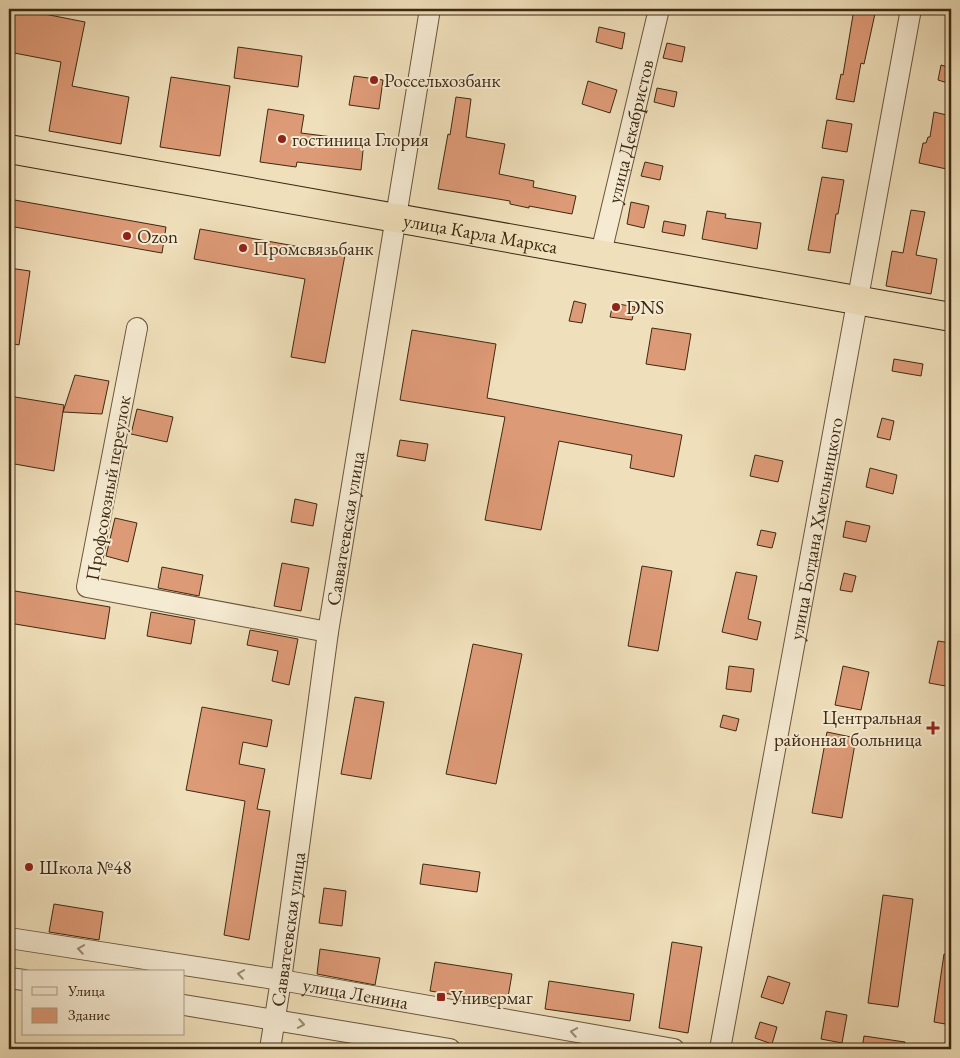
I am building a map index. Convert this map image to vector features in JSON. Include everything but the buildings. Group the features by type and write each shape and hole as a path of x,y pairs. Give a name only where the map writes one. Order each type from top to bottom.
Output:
{"highway":[{"name":"улица Карла Маркса","path":"9,149 951,317"}],"street":[{"name":"Савватеевская улица","path":"270,1049 328,632 430,9"},
{"name":"улица Декабристов","path":"601,254 659,9"},
{"name":"улица Богдана Хмельницкого","path":"720,1049 911,9"},
{"name":"Профсоюзный переулок","path":"137,328 87,587 328,632"},
{"name":"улица Ленина","path":"9,938 281,980 674,1049"},
{"path":"9,978 22,980"},
{"name":"улица Ленина","path":"185,1006 450,1049"}],"place":[{"name":"Россельхозбанк","path":"374,80"},
{"name":"гостиница Глория","path":"282,139"},
{"name":"Ozon","path":"127,236"},
{"name":"Промсвязьбанк","path":"243,248"},
{"name":"DNS","path":"616,307"},
{"name":"Центральная районная больница","path":"933,728"},
{"name":"Школа №48","path":"29,867"},
{"name":"Универмаг","path":"441,997"}]}
